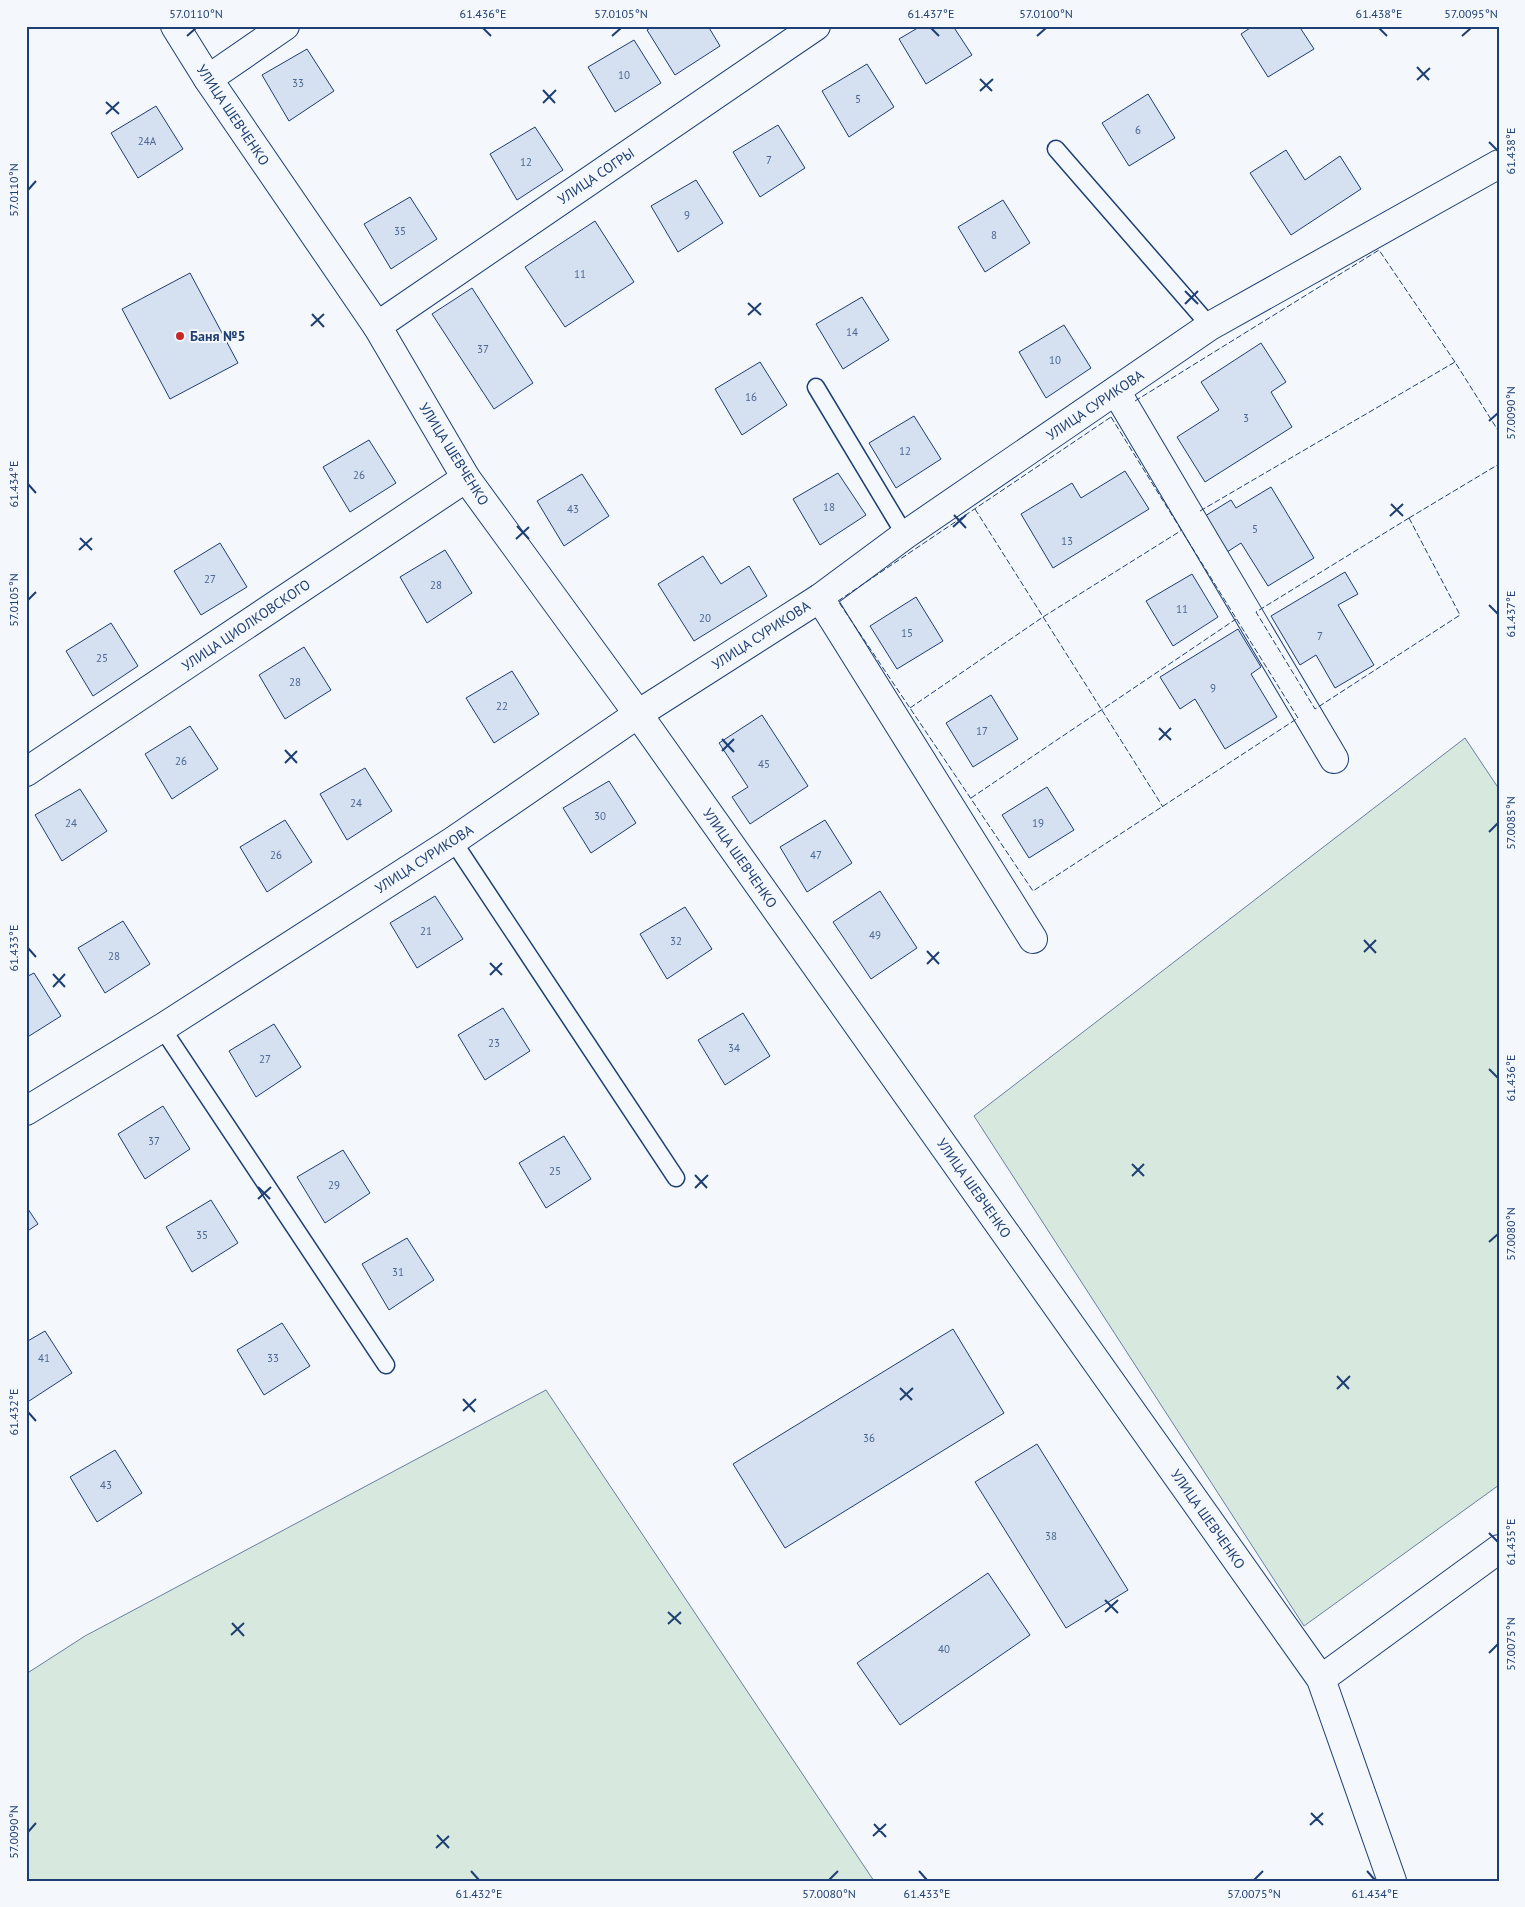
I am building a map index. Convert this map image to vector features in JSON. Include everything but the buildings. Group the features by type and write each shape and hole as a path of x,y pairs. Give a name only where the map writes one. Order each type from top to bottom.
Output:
{"street":[{"name":"УЛИЦА ШЕВЧЕНКО","path":"175,26 208,79 377,326 466,478 638,714 1321,1679 1392,1881"},
{"path":"208,79 285,26"},
{"name":"УЛИЦА СОГРЫ","path":"377,326 816,26"},
{"name":"УЛИЦА СУРИКОВА","path":"26,1111 162,1028 453,841 638,714 820,598 905,535 1210,326 1499,164"},
{"path":"1116,390 1334,759"},
{"name":"УЛИЦА ЦИОЛКОВСКОГО","path":"26,772 466,478"},
{"path":"820,598 1033,939"},
{"path":"1321,1679 1499,1549"}],"lane":[{"path":"1056,149 1210,326"},
{"path":"816,387 905,535"},
{"path":"453,841 676,1178"},
{"path":"162,1028 386,1365"}],"shaded area":[{"path":"1465,738 1499,789 1499,1485 1304,1626 974,1116"},
{"path":"546,1390 874,1881 26,1881 26,1674 85,1636"}],"fence":[{"path":"1135,401 1379,250 1455,362"},
{"path":"1200,511 1455,362 1499,432"},
{"path":"1111,417 1298,718 1033,891 838,601 1111,417"},
{"path":"1409,518 1499,464"},
{"path":"975,509 1163,807"},
{"path":"1409,518 1460,615 1315,709 1256,612 1409,518"},
{"path":"910,708 1043,617 1182,530"},
{"path":"971,798 1236,619"}],"place":[{"name":"Баня №5","path":"180,336"}]}
